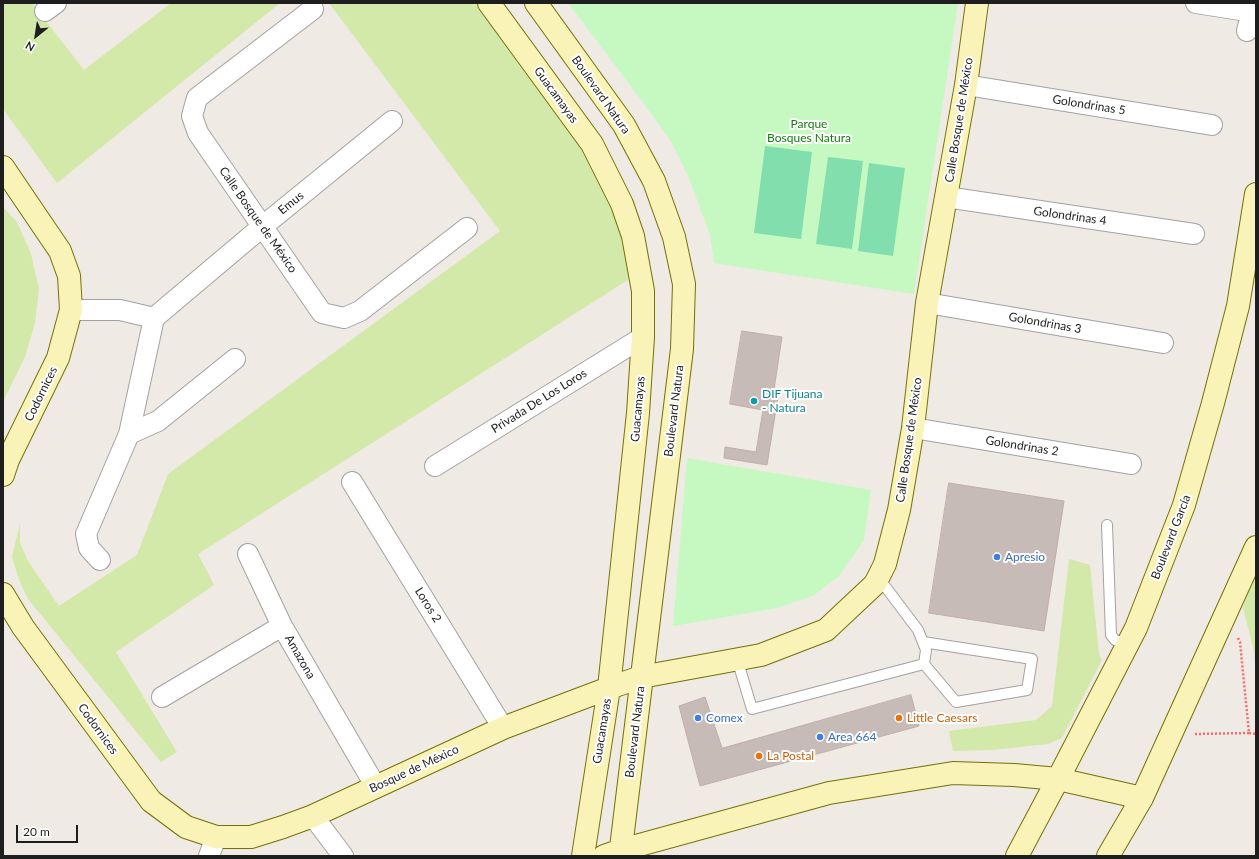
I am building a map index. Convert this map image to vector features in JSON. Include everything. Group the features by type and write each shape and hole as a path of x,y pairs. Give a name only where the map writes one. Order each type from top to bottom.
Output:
{"street":[{"name":"Guacamayas","path":"489,3 592,144 622,204 633,236 643,291 643,337 638,413 609,688 583,856"},
{"name":"Boulevard Natura","path":"536,3 624,125 654,181 674,237 684,284 682,349 641,677 615,854"},
{"name":"Calle Bosque de México","path":"609,688 641,677 761,655 826,630 875,584 885,564 899,510 913,428 927,303 966,85 977,3"},
{"path":"1196,3 1253,7 1247,31"},
{"name":"Calle Bosque de México","path":"313,9 197,98 192,116 198,133 322,313 344,318 360,311 467,228"},
{"name":"Golondrinas 5","path":"966,85 1212,125"},
{"name":"Emus","path":"154,318 263,226 392,121"},
{"name":"Codornices","path":"3,167 14,191 60,251 70,276 71,310 58,358 8,460 3,474"},
{"name":"Boulevard García","path":"1017,856 1132,636 1184,505 1213,403 1238,306 1256,194"},
{"name":"Golondrinas 4","path":"946,197 1194,234"},
{"name":"Golondrinas 3","path":"927,303 1163,343"},
{"path":"71,310 120,310 154,318 129,434 86,534 89,548 100,560"},
{"name":"Privada De Los Loros","path":"435,466 643,337"},
{"path":"129,434 158,421 235,359"},
{"name":"Golondrinas 2","path":"913,428 1131,464"},
{"name":"Loros 2","path":"352,482 503,728"},
{"path":"1108,856 1142,798 1256,547"},
{"path":"248,554 282,626"},
{"name":"Codornices","path":"3,594 23,627 151,801 212,846"},
{"name":"Amazona","path":"162,697 282,626 376,787"},
{"name":"Bosque de México","path":"212,846 283,828 313,816 503,728 609,688"},
{"path":"615,854 828,793 953,773 1014,775 1058,779 1142,798"},
{"path":"313,816 343,856"}],"lane":[{"path":"1107,525 1112,635 1115,640 1121,642 1132,636"},
{"path":"878,577 918,630 926,650 924,664 956,702 1027,690 1032,659 923,642"},
{"path":"737,659 752,709 924,664"}],"path":[{"path":"1224,616 1240,642 1249,733"},
{"path":"1170,734 1256,734"}],"green space":[{"path":"3,3 32,3 84,70 171,3 280,3 57,183 3,109"},
{"path":"329,3 489,3 622,204 634,276 198,554 214,585 116,652 177,752 161,762 28,599 19,580 12,557 20,523 20,543 28,561 59,606 137,555 168,474 500,231"},
{"name":"Parque Bosques Natura","path":"568,3 958,3 914,294 714,263 710,235 689,178 672,143"},
{"path":"765,146 812,152 801,239 754,233"},
{"path":"828,157 863,161 852,249 816,244"},
{"path":"869,163 905,168 893,256 858,251"},
{"path":"3,207 17,222 31,254 39,289 35,323 25,357 3,402"},
{"path":"687,458 871,490 864,540 839,576 813,596 777,608 673,626"},
{"path":"1069,559 1090,565 1099,654 1102,660 1062,738 1048,744 993,750 953,751 949,731 1036,720 1052,706"},
{"path":"1256,571 1256,679 1254,652 1243,607"}],"building":[{"name":"DIF Tijuana - Natura","path":"742,331 782,337 773,396 778,397 767,465 724,458 725,447 756,452 763,410 730,404"},
{"name":"Apresio","path":"949,483 1064,501 1044,631 929,613"},
{"name":"Area 664","path":"911,695 919,726 700,786 679,706 705,697 722,748"}],"place":[{"name":"DIF Tijuana - Natura","path":"754,401"},
{"name":"Apresio","path":"997,557"},
{"name":"Comex","path":"698,718"},
{"name":"Little Caesars","path":"899,718"},
{"name":"Area 664","path":"820,737"},
{"name":"La Postal","path":"759,756"}]}
